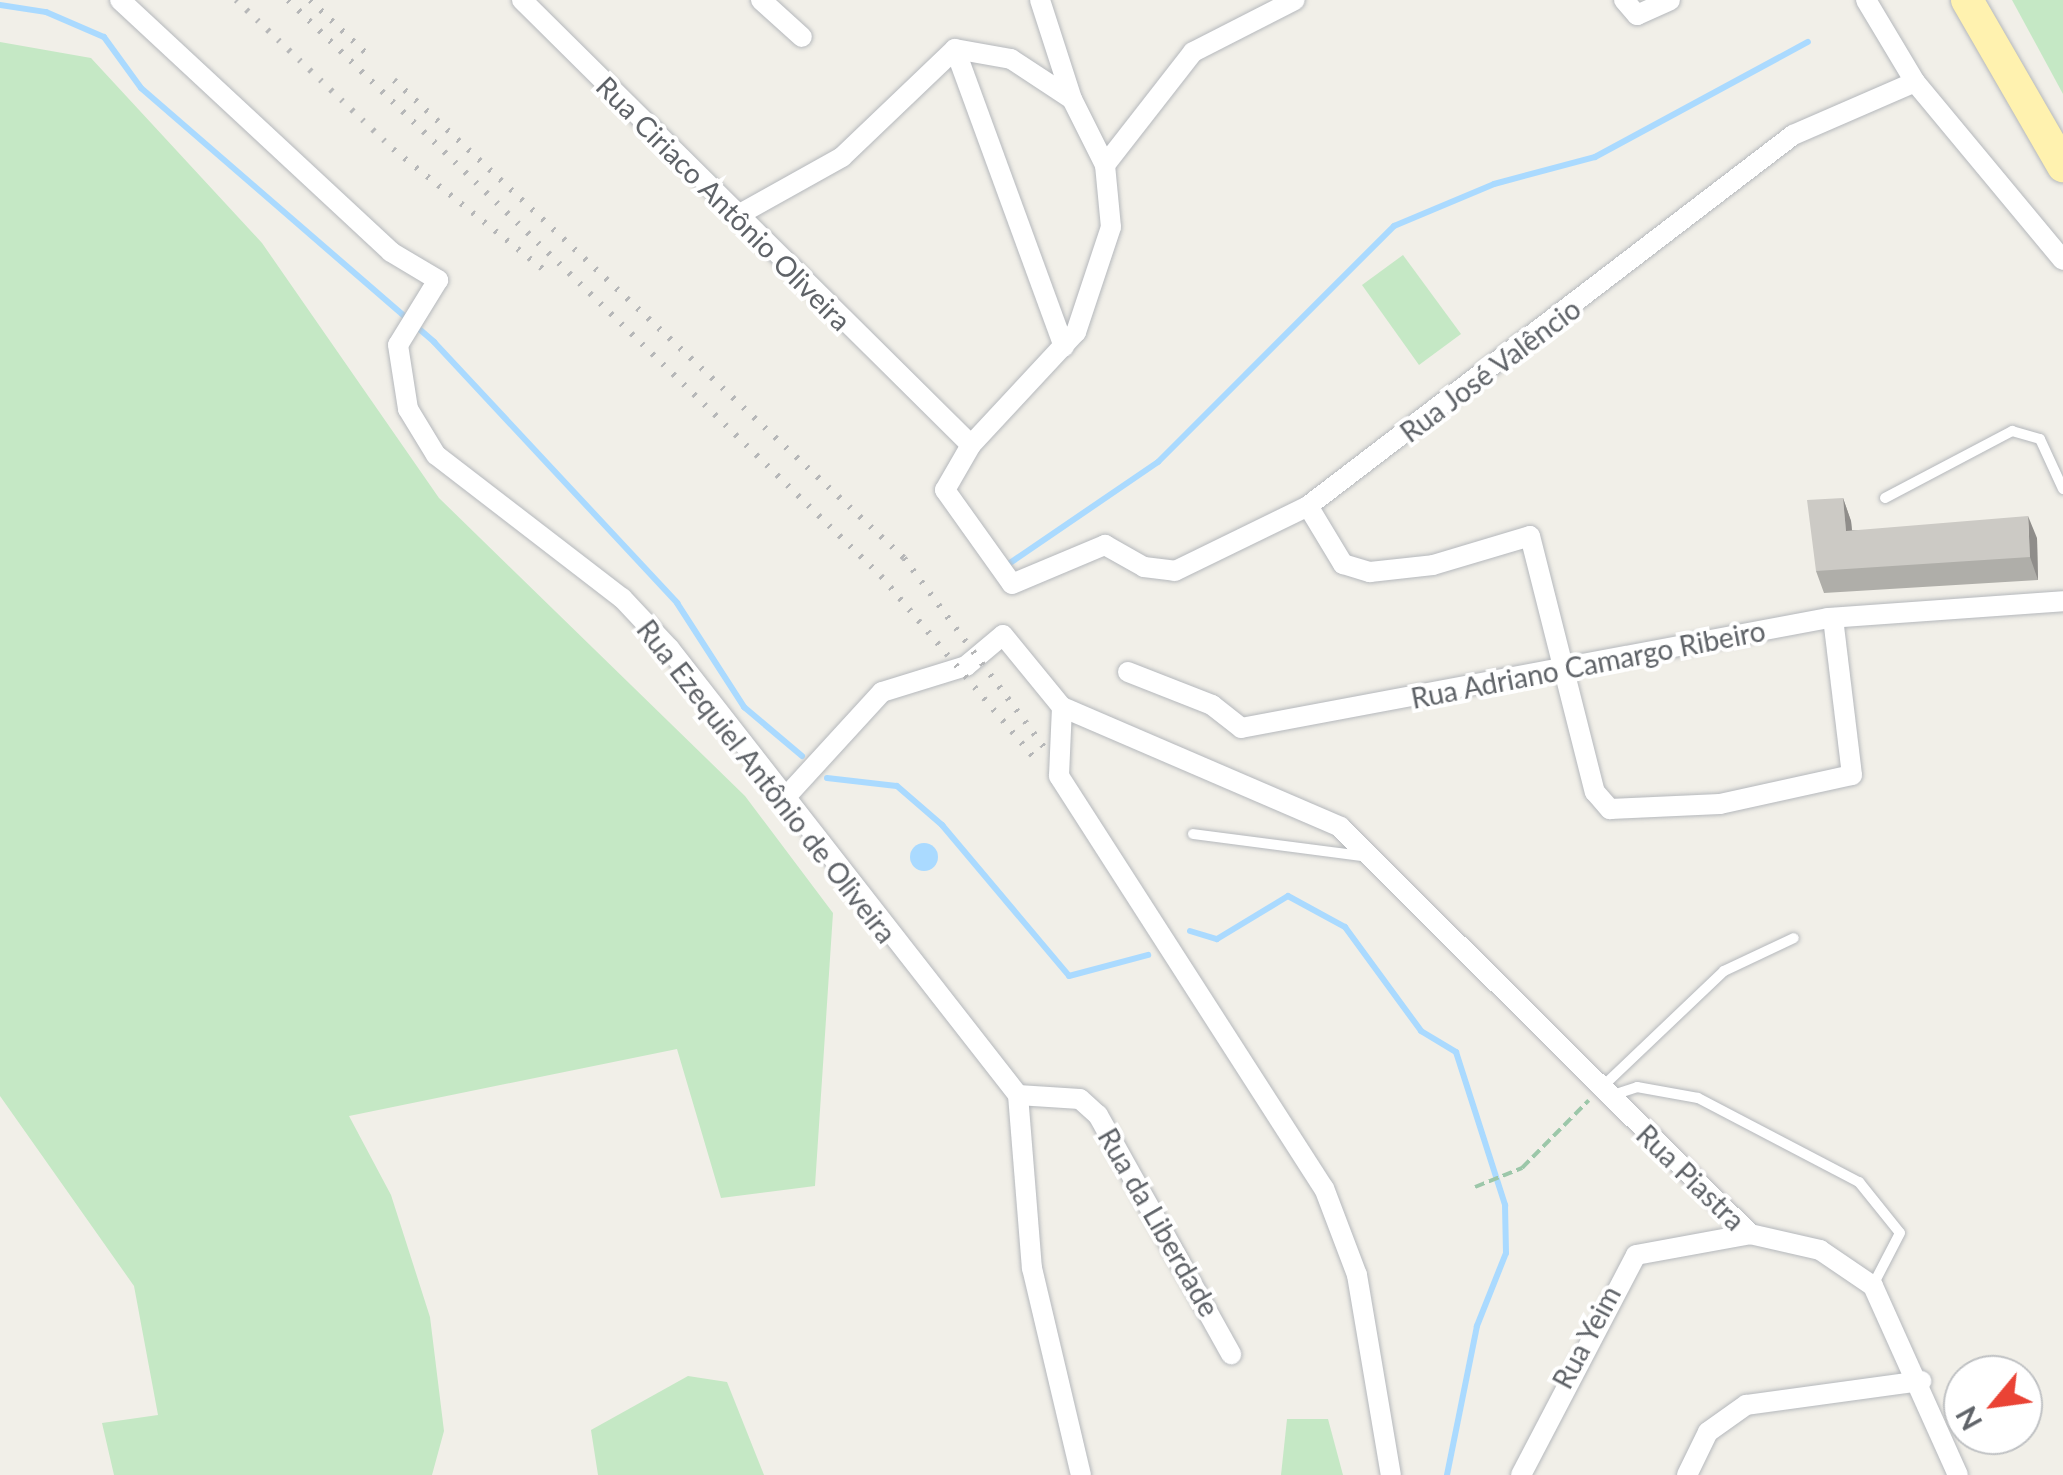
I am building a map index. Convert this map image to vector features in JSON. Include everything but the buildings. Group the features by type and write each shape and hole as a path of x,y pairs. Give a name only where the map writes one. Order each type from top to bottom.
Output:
{"main road":[{"path":"1966,0 2063,166"}],"street":[{"name":"Rua Ezequiel Antônio de Oliveira","path":"120,0 391,252 438,280 436,291 404,337 402,388 436,454 622,598 1018,1095"},
{"name":"Rua Ciriaco Antônio Oliveira","path":"522,0 971,444"},
{"path":"762,0 802,37"},
{"path":"971,444 1064,347 1110,252 1106,165 1072,99 1040,0"},
{"path":"1106,165 1193,52 1295,0"},
{"path":"1624,0 1637,15 1670,0"},
{"path":"1866,0 1915,82 2063,260"},
{"path":"740,214 842,157 955,49"},
{"path":"955,49 1011,59 1072,99"},
{"path":"955,49 1064,347"},
{"name":"Rua José Valêncio","path":"971,444 948,480 949,503 1004,579 1047,573 1105,545 1144,568 1174,571 1308,506 1794,135 1915,82"},
{"path":"1308,506 1344,564 1370,572 1433,565 1530,536 1602,802 1623,811 1720,804 1852,775 1833,618"},
{"name":"Rua Adriano Camargo Ribeiro","path":"1128,672 1212,704 1241,728 1833,618 2063,602"},
{"path":"784,798 882,692 966,666 1003,635 1062,707 1059,776 1324,1188 1357,1275 1392,1475"},
{"name":"Rua Piastra","path":"1062,707 1340,827 1603,1094 1750,1234 1820,1250 1873,1286 1921,1381 1958,1475"},
{"path":"1018,1095 1032,1268 1081,1475"},
{"name":"Rua da Liberdade","path":"1018,1095 1080,1099 1098,1116 1230,1354"},
{"name":"Rua Yeim","path":"1521,1475 1636,1255 1750,1234"},
{"path":"1687,1475 1708,1432 1746,1406 1921,1381"}],"lane":[{"path":"1886,498 2012,430 2040,439 2063,489"},
{"path":"1193,834 1369,856"},
{"path":"1603,1094 1724,972 1794,938"},
{"path":"1603,1094 1637,1086 1698,1098 1859,1182 1900,1232 1873,1286"}],"path":[{"path":"1475,1187 1501,1178 1603,1094"}],"green space":[{"path":"2012,0 2063,0 2063,94"},
{"path":"0,42 91,58 262,243 439,498 745,796 833,913 815,1186 721,1198 677,1049 349,1116 391,1195 430,1317 444,1431 432,1475 114,1475 102,1423 158,1415 134,1286 0,1096"},
{"path":"1403,255 1461,334 1419,365 1362,285"},
{"path":"688,1376 727,1382 764,1475 598,1475 591,1430"},
{"path":"1287,1419 1328,1419 1343,1475 1281,1475"}],"water":[{"path":"924,843 934,847 938,857 934,867 924,871 914,867 910,857 914,847"}],"waterway":[{"path":"0,5 46,12 104,37 141,88 434,342 677,603 744,707 802,756"},
{"path":"1007,565 1158,462 1394,226 1494,184 1595,157 1808,42"},
{"path":"827,778 897,786 942,825 1069,976 1148,955"},
{"path":"1190,931 1217,939 1288,896 1345,927 1421,1031 1456,1052 1505,1205 1506,1253 1477,1326 1447,1475"}],"railway":[{"path":"236,0 393,149 544,270"},
{"path":"288,0 881,576 1035,759"},
{"path":"310,0 368,55"},
{"path":"394,80 904,558 1044,747"}]}
